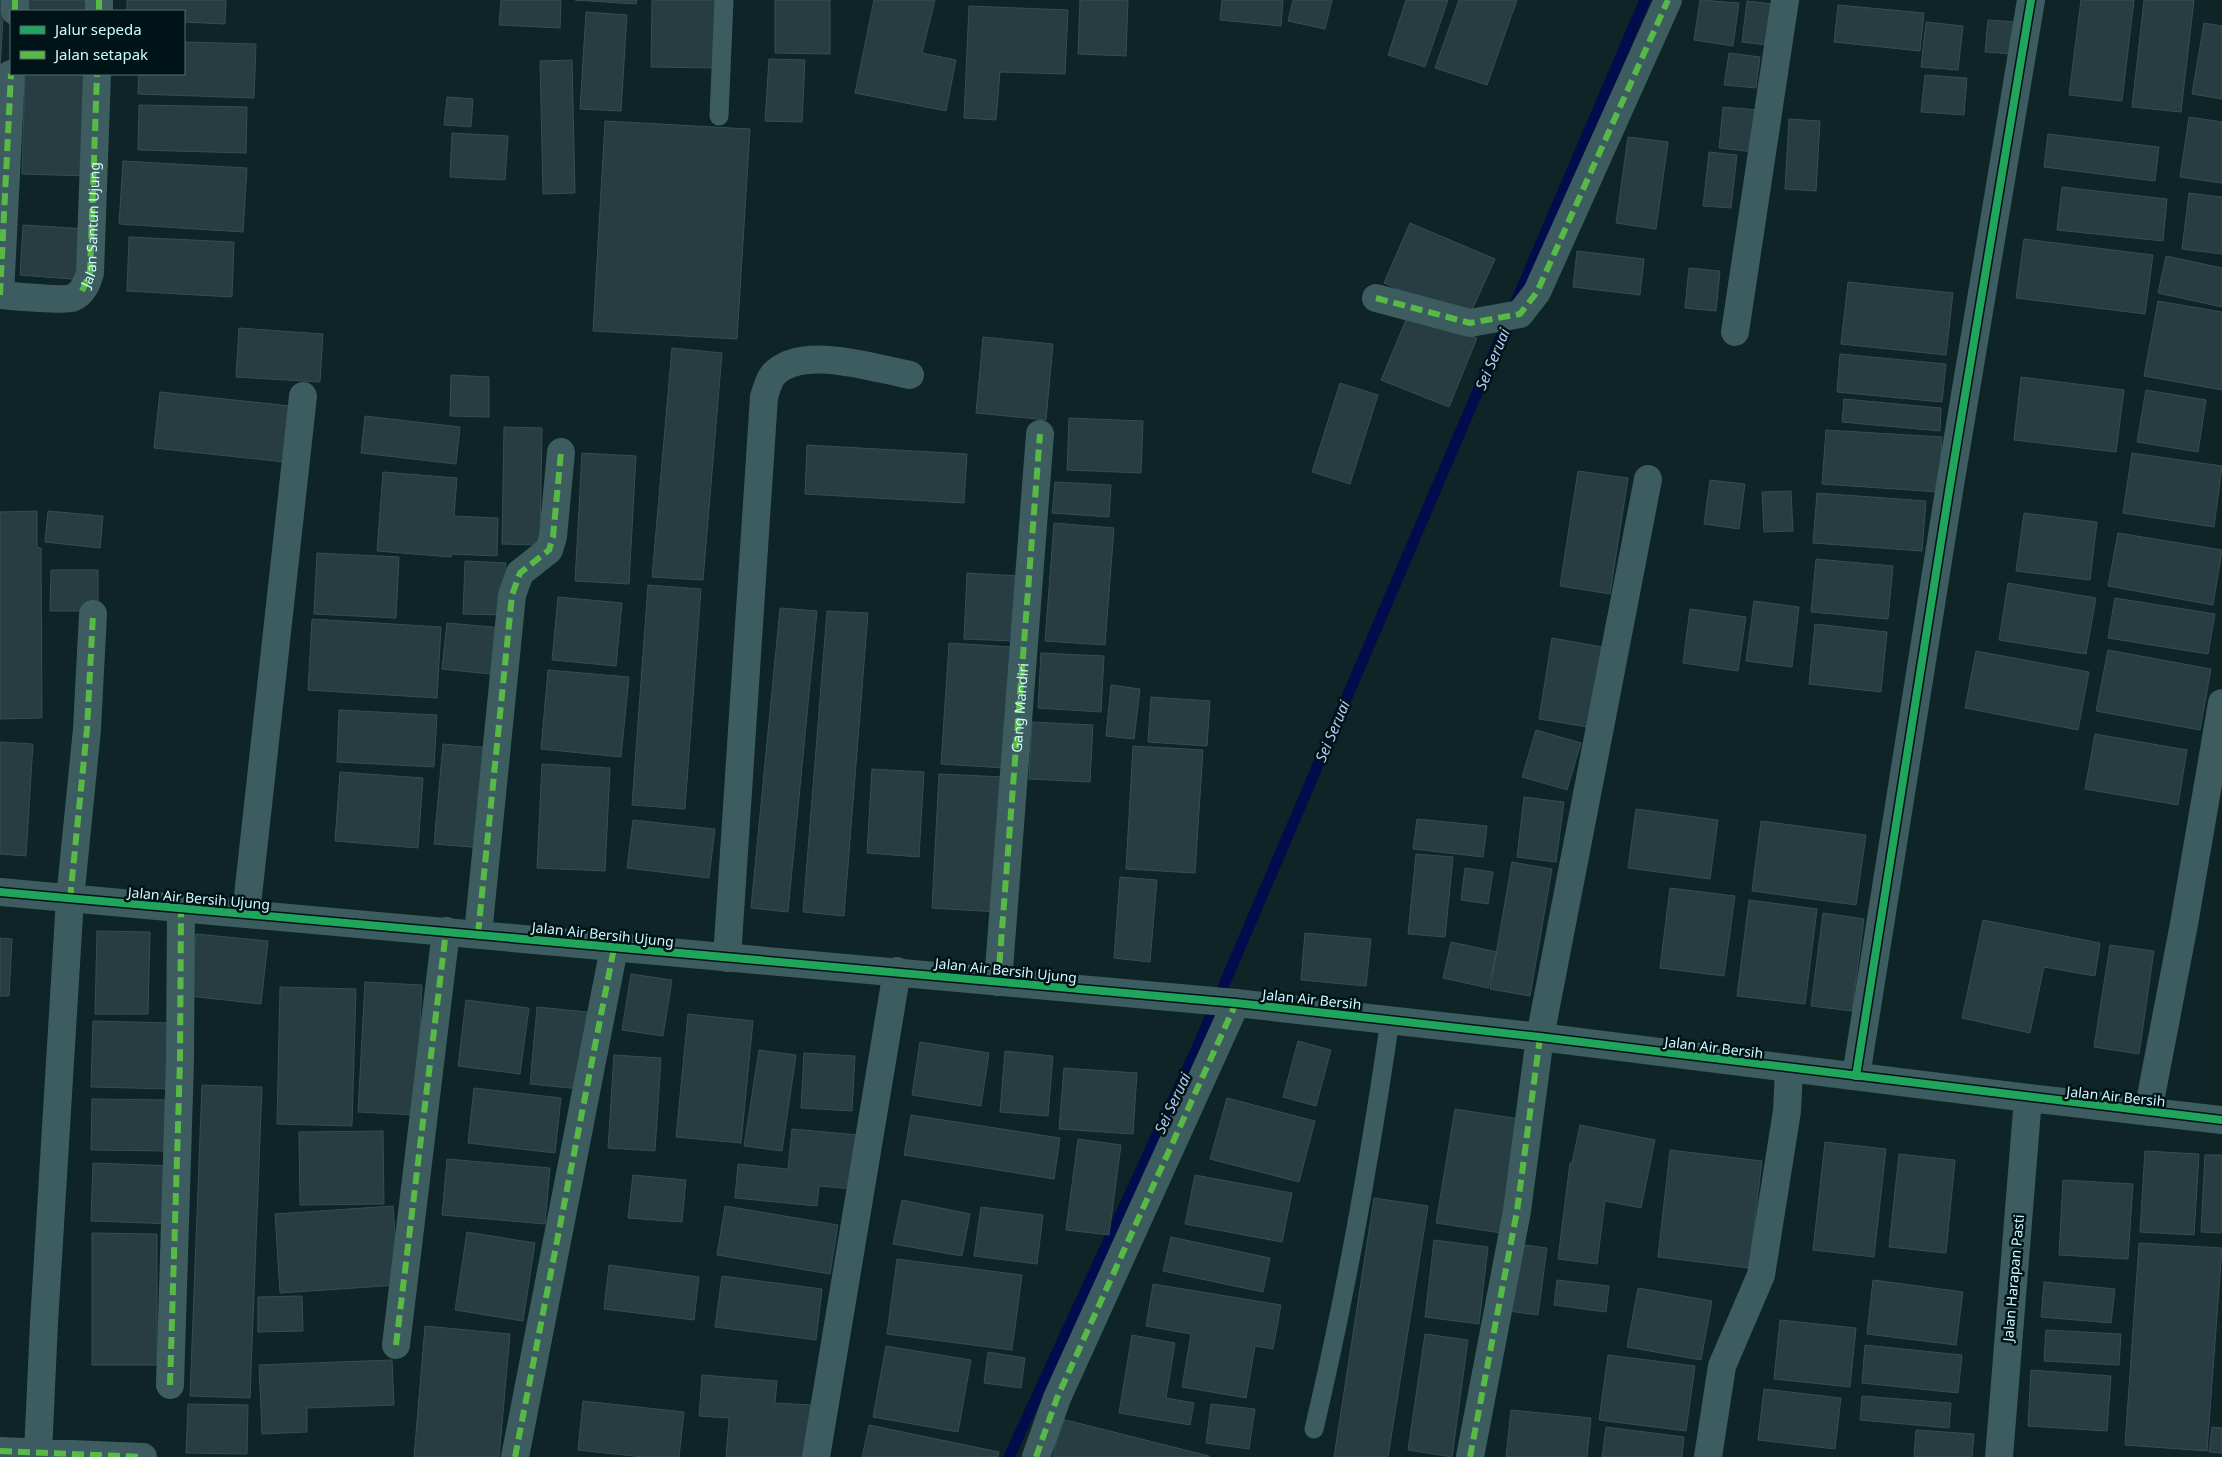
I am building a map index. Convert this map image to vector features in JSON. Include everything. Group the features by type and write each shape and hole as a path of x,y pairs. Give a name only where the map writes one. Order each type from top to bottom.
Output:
{"street":[{"path":"1376,298 1456,321 1482,322 1520,314 1537,292 1668,0"},
{"path":"1735,332 1785,0"},
{"path":"1856,1076 1950,485 2031,0"},
{"path":"0,295 12,75"},
{"name":"Jalan Santun Ujung","path":"0,295 71,298 82,291 88,281 90,273 97,75"},
{"path":"727,958 764,396 772,376 794,362 818,358 910,375"},
{"path":"246,914 303,396"},
{"name":"Gang Mandiri","path":"998,982 1040,434"},
{"path":"478,934 512,595 520,573 549,550 553,537 562,452"},
{"path":"1470,1457 1517,1210 1540,1038 1648,479"},
{"path":"38,1452 44,1313 70,899 87,728 93,614"},
{"path":"2148,1112 2186,915 2222,703"},
{"name":"Jalan Air Bersih Ujung","path":"0,892 1223,1003"},
{"path":"170,1385 180,1061 181,908"},
{"path":"396,1345 446,931"},
{"path":"515,1457 614,948"},
{"path":"819,1456 897,972"},
{"path":"1036,1457 1057,1398 1223,1003"},
{"name":"Jalan Air Bersih","path":"1223,1003 1390,1020 2222,1120"},
{"path":"1708,1457 1722,1366 1761,1275 1787,1111 1789,1069"},
{"name":"Jalan Harapan Pasti","path":"1998,1457 2028,1098"},
{"path":"0,1451 143,1457"}],"lane":[{"path":"719,116 724,0"},
{"path":"1314,1429 1339,1326 1371,1150 1390,1020"}],"building":[{"path":"0,0 4,0 0,72"},
{"path":"23,0 91,0 91,10 23,10"},
{"path":"127,0 226,0 225,24 185,22 185,10 127,10"},
{"path":"501,0 561,0 560,28 499,25"},
{"path":"575,0 637,0 636,4"},
{"path":"652,0 718,0 717,68 651,67"},
{"path":"775,0 830,0 830,54 775,53"},
{"path":"874,0 935,0 922,53 956,60 946,111 855,93"},
{"path":"1080,0 1128,0 1126,56 1078,54"},
{"path":"1222,0 1283,0 1281,26 1220,20"},
{"path":"1293,0 1332,0 1325,29 1288,21"},
{"path":"1406,0 1448,0 1425,67 1388,55"},
{"path":"1459,0 1517,0 1487,85 1435,68"},
{"path":"1700,0 1739,3 1733,46 1694,40"},
{"path":"2081,0 2134,0 2122,101 2069,95"},
{"path":"2144,0 2194,0 2181,112 2132,107"},
{"path":"1747,1 1772,4 1767,45 1742,42"},
{"path":"1838,5 1924,13 1920,51 1834,42"},
{"path":"969,6 1068,10 1065,74 1000,72 996,120 964,118"},
{"path":"586,12 627,15 621,111 580,109"},
{"path":"1988,20 2016,22 2013,54 1985,52"},
{"path":"1926,22 1963,26 1958,70 1921,67"},
{"path":"2204,23 2222,26 2222,99 2192,94"},
{"path":"185,42 256,44 254,98 138,94 139,75 185,75"},
{"path":"1729,53 1760,57 1756,88 1724,85"},
{"path":"769,59 805,60 802,122 765,121"},
{"path":"572,60 575,193 543,194 540,61"},
{"path":"25,75 92,75 88,176 22,174"},
{"path":"1925,75 1967,78 1964,115 1921,112"},
{"path":"447,97 473,99 471,127 444,125"},
{"path":"139,105 247,107 246,153 138,150"},
{"path":"1723,107 1759,110 1754,152 1719,148"},
{"path":"2189,117 2222,122 2222,183 2180,177"},
{"path":"1789,119 1820,121 1816,191 1785,189"},
{"path":"605,121 750,129 737,339 593,331"},
{"path":"452,133 508,136 505,180 450,177"},
{"path":"2048,134 2159,147 2155,181 2044,167"},
{"path":"1628,137 1668,142 1656,229 1616,223"},
{"path":"1709,152 1737,155 1731,208 1703,206"},
{"path":"123,161 247,168 243,232 119,224"},
{"path":"2062,187 2167,199 2163,241 2057,230"},
{"path":"2189,193 2222,197 2222,254 2182,249"},
{"path":"1410,223 1495,259 1468,319 1384,283"},
{"path":"23,225 88,229 84,280 20,275"},
{"path":"129,237 234,242 232,297 127,291"},
{"path":"2024,239 2153,255 2145,314 2016,298"},
{"path":"1577,251 1644,259 1640,295 1573,287"},
{"path":"2166,256 2222,268 2222,307 2158,293"},
{"path":"1689,268 1720,271 1716,311 1685,308"},
{"path":"1848,282 1953,293 1946,355 1841,344"},
{"path":"2158,301 2222,312 2222,390 2144,376"},
{"path":"1410,310 1477,338 1449,407 1381,380"},
{"path":"239,328 323,334 320,382 236,377"},
{"path":"983,337 1053,344 1046,420 976,413"},
{"path":"672,348 722,353 703,580 652,577"},
{"path":"1840,354 1946,364 1942,402 1837,392"},
{"path":"451,375 489,377 489,417 450,416"},
{"path":"2021,377 2124,390 2116,452 2014,440"},
{"path":"1340,383 1378,395 1350,484 1312,472"},
{"path":"2146,390 2206,400 2198,452 2137,442"},
{"path":"160,392 290,406 284,462 154,448"},
{"path":"1844,399 1941,408 1940,431 1842,422"},
{"path":"365,416 460,427 456,464 361,453"},
{"path":"1069,418 1143,421 1141,473 1067,470"},
{"path":"504,427 542,428 540,545 502,544"},
{"path":"1826,430 1942,437 1939,492 1822,484"},
{"path":"807,445 967,454 964,503 805,494"},
{"path":"582,453 636,456 629,584 575,581"},
{"path":"2132,453 2222,466 2214,527 2123,513"},
{"path":"1578,471 1628,478 1610,594 1560,586"},
{"path":"383,472 457,478 454,516 498,518 497,556 451,554 451,557 377,551"},
{"path":"1710,480 1745,484 1739,529 1704,524"},
{"path":"1055,482 1111,485 1109,517 1052,513"},
{"path":"1791,491 1793,531 1764,532 1762,492"},
{"path":"1817,493 1926,501 1922,551 1813,543"},
{"path":"37,511 37,547 41,548 42,718 0,719 0,512"},
{"path":"48,511 103,516 100,548 45,542"},
{"path":"2024,513 2097,522 2090,580 2016,571"},
{"path":"1054,523 1114,528 1105,645 1045,641"},
{"path":"2118,533 2222,550 2213,605 2108,586"},
{"path":"317,553 399,557 396,618 314,614"},
{"path":"1816,559 1893,566 1888,619 1811,612"},
{"path":"465,561 506,563 504,615 463,614"},
{"path":"51,570 98,570 98,611 50,611"},
{"path":"967,573 1019,576 1016,641 964,639"},
{"path":"2008,583 2096,598 2086,654 1999,640"},
{"path":"648,585 701,589 685,809 632,805"},
{"path":"558,597 622,603 616,666 552,660"},
{"path":"2115,598 2215,614 2208,654 2108,638"},
{"path":"1754,601 1799,607 1792,667 1746,661"},
{"path":"780,608 817,611 788,912 751,908"},
{"path":"1690,609 1746,617 1738,671 1683,663"},
{"path":"827,611 868,613 844,916 803,912"},
{"path":"312,619 441,627 437,698 308,690"},
{"path":"447,623 504,628 500,675 442,669"},
{"path":"1815,624 1887,632 1881,692 1809,684"},
{"path":"1552,638 1602,647 1588,727 1539,719"},
{"path":"949,643 1012,647 1004,768 941,764"},
{"path":"2108,650 2211,669 2200,730 2096,711"},
{"path":"1976,651 2089,672 2078,730 1965,708"},
{"path":"1041,653 1104,656 1101,712 1038,708"},
{"path":"548,670 629,677 621,757 541,749"},
{"path":"1111,685 1140,689 1134,739 1106,736"},
{"path":"1151,697 1210,701 1207,746 1148,742"},
{"path":"339,710 437,715 434,767 337,762"},
{"path":"1032,722 1093,725 1090,782 1029,779"},
{"path":"1536,730 1581,743 1567,790 1522,777"},
{"path":"2095,734 2187,750 2178,805 2085,789"},
{"path":"0,742 33,744 26,856 0,854"},
{"path":"443,744 493,748 484,848 434,844"},
{"path":"1133,746 1203,750 1195,873 1126,869"},
{"path":"542,764 610,768 605,871 537,868"},
{"path":"872,769 924,772 919,857 867,853"},
{"path":"340,772 423,778 418,848 335,841"},
{"path":"939,774 1004,777 998,912 932,908"},
{"path":"1524,797 1564,802 1556,862 1517,857"},
{"path":"1636,809 1718,820 1710,879 1628,868"},
{"path":"1417,819 1487,826 1483,857 1413,849"},
{"path":"633,820 715,829 709,878 627,868"},
{"path":"1761,821 1866,835 1856,905 1752,891"},
{"path":"1416,854 1453,857 1445,937 1408,934"},
{"path":"1512,862 1552,869 1530,996 1490,989"},
{"path":"1465,868 1493,872 1488,904 1461,900"},
{"path":"1120,877 1157,880 1150,962 1114,958"},
{"path":"1670,888 1735,896 1724,976 1660,968"},
{"path":"1749,900 1817,909 1805,1004 1737,996"},
{"path":"1823,913 1864,919 1852,1011 1811,1006"},
{"path":"1983,920 2100,943 2095,976 2044,967 2030,1033 1962,1018"},
{"path":"97,931 150,932 148,1014 95,1014"},
{"path":"1305,933 1371,939 1366,986 1301,980"},
{"path":"196,934 268,941 261,1004 189,996"},
{"path":"0,938 12,939 9,996 0,996"},
{"path":"1451,942 1497,952 1488,988 1443,978"},
{"path":"2110,945 2154,951 2139,1054 2094,1047"},
{"path":"631,974 672,980 663,1036 622,1030"},
{"path":"365,982 422,985 416,1115 358,1112"},
{"path":"280,987 356,989 352,1126 277,1124"},
{"path":"466,1000 529,1008 520,1074 458,1066"},
{"path":"537,1007 587,1012 580,1089 530,1084"},
{"path":"688,1014 753,1021 741,1143 676,1137"},
{"path":"93,1021 171,1023 169,1089 91,1087"},
{"path":"1298,1041 1331,1050 1316,1106 1283,1097"},
{"path":"920,1042 989,1053 981,1106 912,1095"},
{"path":"759,1050 796,1055 782,1151 744,1146"},
{"path":"1005,1051 1053,1056 1048,1116 1000,1112"},
{"path":"804,1053 855,1056 852,1111 801,1108"},
{"path":"614,1055 661,1058 655,1151 608,1148"},
{"path":"1064,1068 1137,1073 1133,1134 1059,1129"},
{"path":"202,1085 262,1087 250,1398 190,1396"},
{"path":"474,1088 561,1098 555,1153 468,1143"},
{"path":"1227,1098 1315,1121 1299,1182 1210,1159"},
{"path":"92,1099 170,1100 169,1151 91,1150"},
{"path":"1455,1109 1526,1120 1508,1234 1436,1223"},
{"path":"911,1115 1060,1138 1054,1179 904,1155"},
{"path":"1580,1125 1655,1140 1641,1208 1605,1201 1597,1264 1558,1259 1570,1163 1572,1163"},
{"path":"792,1129 859,1135 854,1189 819,1186 817,1206 735,1198 738,1164 788,1169"},
{"path":"383,1131 384,1204 300,1205 299,1132"},
{"path":"1078,1139 1121,1145 1109,1235 1066,1230"},
{"path":"1825,1142 1886,1149 1874,1257 1813,1250"},
{"path":"1670,1150 1762,1161 1749,1268 1658,1257"},
{"path":"2145,1151 2199,1154 2194,1235 2140,1232"},
{"path":"1899,1154 1955,1160 1946,1253 1889,1247"},
{"path":"2205,1155 2222,1155 2222,1233 2201,1232"},
{"path":"447,1159 550,1168 545,1224 442,1215"},
{"path":"93,1163 176,1166 174,1224 91,1221"},
{"path":"633,1175 686,1180 682,1222 628,1218"},
{"path":"1195,1175 1292,1193 1282,1242 1185,1224"},
{"path":"2063,1180 2133,1184 2128,1259 2059,1255"},
{"path":"1374,1198 1428,1206 1388,1457 1334,1457"},
{"path":"902,1200 970,1214 962,1256 893,1244"},
{"path":"393,1206 399,1285 280,1293 275,1214"},
{"path":"725,1206 838,1225 830,1274 717,1255"},
{"path":"981,1207 1043,1215 1037,1264 974,1256"},
{"path":"467,1232 535,1243 523,1321 455,1310"},
{"path":"92,1233 157,1234 157,1365 92,1365"},
{"path":"1171,1237 1270,1258 1263,1292 1163,1271"},
{"path":"1434,1240 1488,1247 1479,1324 1425,1317"},
{"path":"2139,1243 2222,1248 2207,1451 2125,1445"},
{"path":"1517,1244 1547,1248 1538,1315 1508,1311"},
{"path":"897,1259 1022,1275 1012,1350 887,1334"},
{"path":"609,1265 699,1277 694,1320 604,1309"},
{"path":"722,1276 822,1289 816,1340 715,1327"},
{"path":"1557,1280 1609,1286 1606,1312 1554,1305"},
{"path":"1873,1280 1963,1292 1956,1345 1867,1334"},
{"path":"2044,1282 2115,1289 2111,1323 2041,1317"},
{"path":"1153,1284 1281,1305 1273,1349 1255,1346 1246,1398 1182,1387 1191,1334 1146,1326"},
{"path":"1638,1288 1712,1301 1701,1360 1627,1347"},
{"path":"302,1296 303,1331 258,1332 258,1297"},
{"path":"1780,1320 1856,1328 1850,1387 1774,1379"},
{"path":"425,1326 510,1334 499,1457 414,1457"},
{"path":"2046,1330 2121,1334 2119,1365 2044,1361"},
{"path":"1425,1334 1468,1340 1452,1457 1408,1450"},
{"path":"1132,1335 1175,1343 1166,1398 1194,1403 1190,1425 1119,1413"},
{"path":"1865,1345 1962,1355 1958,1393 1862,1383"},
{"path":"886,1346 971,1360 958,1432 873,1417"},
{"path":"988,1352 1025,1358 1021,1388 984,1383"},
{"path":"1608,1355 1695,1366 1686,1431 1599,1420"},
{"path":"392,1360 394,1405 307,1408 307,1432 262,1434 259,1365"},
{"path":"2031,1370 2111,1376 2107,1431 2028,1426"},
{"path":"702,1375 777,1381 775,1403 812,1405 808,1457 726,1457 729,1418 699,1416"},
{"path":"1764,1389 1841,1398 1835,1449 1758,1440"},
{"path":"1862,1396 1951,1403 1949,1428 1860,1420"},
{"path":"583,1401 684,1412 679,1457 643,1457 578,1450"},
{"path":"188,1404 248,1405 247,1454 186,1453"},
{"path":"1211,1404 1255,1409 1249,1449 1206,1443"},
{"path":"1511,1410 1591,1418 1587,1457 1506,1457"},
{"path":"1062,1419 1209,1456 1209,1457 1053,1457"},
{"path":"869,1425 999,1452 998,1457 862,1457"},
{"path":"1606,1427 1684,1437 1682,1457 1602,1457"},
{"path":"2212,1427 2222,1428 2222,1453 2209,1452"},
{"path":"1916,1430 1974,1434 1972,1457 1914,1457"}],"waterway":[{"name":"Sei Seruai","path":"1009,1457 1197,1048 1645,0"}],"marked path":[{"path":"15,0 15,10"},
{"path":"99,0 99,10"},
{"path":"1376,298 1470,323 1520,314 1537,292 1668,0"},
{"path":"0,295 11,75"},
{"path":"82,291 90,273 97,75"},
{"path":"998,982 1040,434"},
{"path":"478,934 512,595 520,573 549,550 553,537 561,452"},
{"path":"70,899 87,729 93,614"},
{"path":"170,1385 180,1061 181,908"},
{"path":"396,1345 446,931"},
{"path":"515,1457 614,948"},
{"path":"1036,1457 1057,1398 1236,1003"},
{"path":"1470,1457 1517,1211 1540,1037"},
{"path":"0,1451 143,1457"}],"cycle path":[{"path":"1856,1076 1950,485 2031,0"},
{"path":"0,892 1236,1003 1540,1037 2222,1120"}]}
